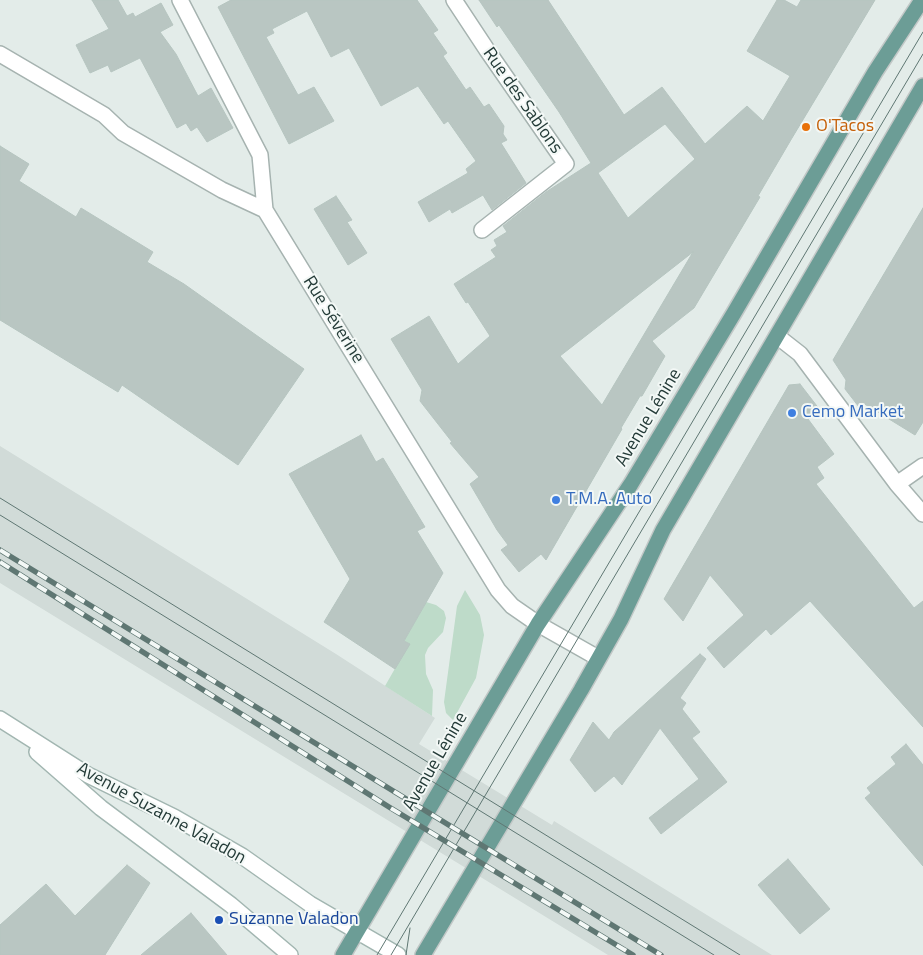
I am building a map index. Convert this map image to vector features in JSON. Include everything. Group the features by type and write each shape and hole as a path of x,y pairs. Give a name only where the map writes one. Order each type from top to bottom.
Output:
{"main road":[{"name":"Avenue Lénine","path":"343,955 538,624 631,484 875,72 922,0"},
{"path":"423,955 581,690 621,618 663,530 923,86"}],"street":[{"path":"180,0 260,155 265,210"},
{"name":"Rue des Sablons","path":"454,0 566,164 482,230"},
{"path":"0,54 104,115 123,133 222,190 265,210"},
{"name":"Rue Séverine","path":"265,210 498,590 512,606 538,624 598,658"},
{"path":"778,336 800,354 897,484 923,514"},
{"path":"897,484 923,466"},
{"name":"Avenue Suzanne Valadon","path":"0,720 88,775 174,817 227,848 310,904 398,955"},
{"name":"Avenue Suzanne Valadon","path":"0,720 101,808 231,905 290,955"}],"shaded area":[{"path":"0,446 336,654 435,718 419,744 552,825 554,821 772,955 608,955 0,583"}],"green space":[{"path":"465,590 480,615 484,635 476,678 453,720 446,713 444,702 457,606"},
{"path":"426,602 436,605 444,611 446,618 443,632 428,648 425,655 426,674 433,690 432,716 385,686 409,644 404,641"}],"building":[{"path":"92,0 118,0 127,16 133,13 135,17 161,3 173,25 160,32 176,54 198,96 211,88 233,128 207,142 197,127 191,131 186,123 177,128 140,58 111,72 108,65 90,73 76,45 109,29"},
{"path":"231,0 417,0 438,30 433,33 447,53 443,56 466,90 470,87 484,107 489,104 504,126 503,134 507,140 501,143 526,183 492,210 483,195 452,213 450,209 429,222 418,202 468,173 466,169 476,161 448,121 444,124 418,86 381,106 349,48 331,57 307,11 272,29 274,33 266,37 298,95 314,87 334,121 289,144 218,7"},
{"path":"479,0 548,0 624,115 662,87 705,144 747,106 763,121 790,76 747,51 777,0 784,0 797,7 801,0 875,0 792,138 758,196 760,197 694,308 652,341 665,356 621,428 546,560 541,554 519,572 501,550 508,545 470,484 479,477 450,443 452,442 420,401 422,390 391,339 429,316 458,364 490,336 454,284 496,257 491,250 497,246 494,240 507,232 503,226 546,192 591,163 559,112 499,25 497,27","holes":["665,124 695,159 628,218 598,173","693,252 633,353 602,405 560,356"]},
{"path":"0,146 29,164 19,181 76,217 81,208 153,252 147,262 184,284 304,369 238,465 122,385 118,392 0,320"},
{"path":"336,196 352,220 347,222 367,253 348,265 314,209"},
{"path":"923,208 923,422 915,435 863,403 859,407 845,389 846,380 833,360"},
{"path":"800,384 820,410 808,419 834,454 817,467 824,478 816,484 914,608 923,601 923,727 810,601 771,635 766,629 724,668 707,648 744,615 710,575 683,621 664,599 789,385"},
{"path":"361,435 376,462 383,458 425,527 417,531 443,573 404,641 410,644 395,669 324,622 350,579 289,474"},
{"path":"700,654 706,659 680,698 686,703 682,709 700,732 692,738 727,782 661,834 649,818 699,779 660,728 622,785 614,776 595,792 570,760 593,722 609,740 614,732"},
{"path":"906,744 923,765 923,866 865,798 871,793 867,788 896,764 891,757"},
{"path":"788,859 830,909 800,934 758,885"},
{"path":"127,865 150,883 105,955 0,955 0,925 46,884 75,916"},
{"path":"191,913 227,955 141,955"}],"tram line":[{"path":"377,955 923,32"},
{"path":"391,955 923,54"},
{"path":"0,498 740,955"},
{"path":"0,515 714,955"},
{"path":"406,955 410,928"}],"railway":[{"path":"0,550 661,955"},
{"path":"0,562 389,807 633,955"}],"place":[{"name":"O'Tacos","path":"806,127"},
{"name":"Cemo Market","path":"792,413"},
{"name":"T.M.A. Auto","path":"556,500"},
{"name":"Suzanne Valadon","path":"219,920"}]}
